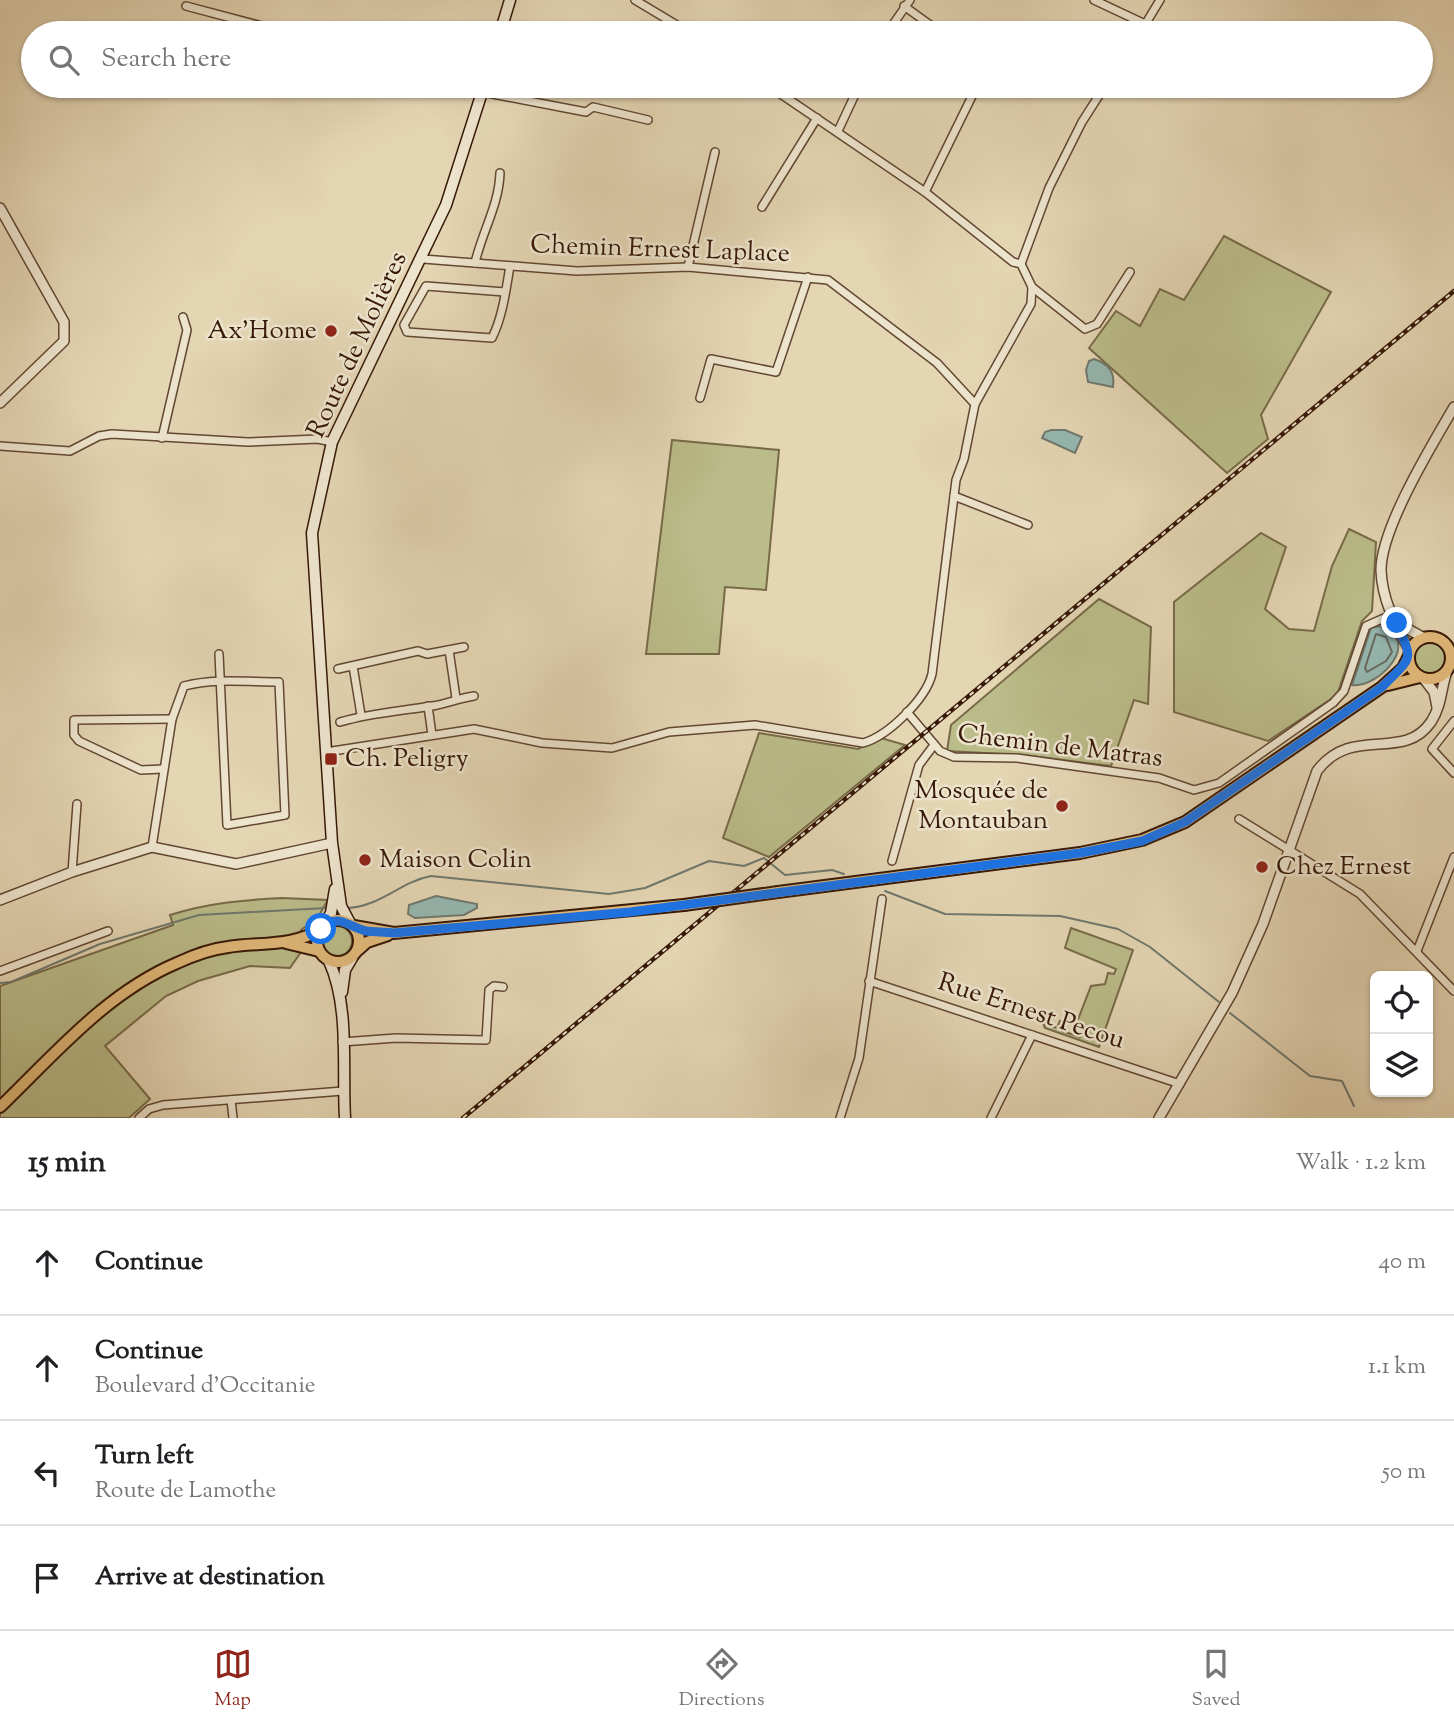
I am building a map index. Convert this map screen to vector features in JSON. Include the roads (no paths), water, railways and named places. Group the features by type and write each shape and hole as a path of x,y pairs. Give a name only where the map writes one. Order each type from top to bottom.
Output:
{"main road":[{"path":"503,21 510,0"},
{"name":"Route de Molières","path":"352,925 342,909 332,843 312,533 331,443 423,259 446,205 480,98"},
{"path":"329,961 343,962 367,942 394,933 684,905 1080,853 1142,841 1199,814 1382,687 1403,668 1409,654 1424,638 1435,638 1449,643 1451,664 1437,678 1405,679 1382,687"},
{"path":"1409,654 1413,671 1422,678"},
{"name":"Route de Molières","path":"322,927 331,914 336,881"},
{"path":"0,1107 125,991 177,963 225,947 283,943 310,936 337,920 394,933"},
{"path":"340,1003 345,970 355,954 359,935 352,925"},
{"path":"322,927 317,942 319,951 329,961 335,974 340,1003 345,1118"},
{"path":"283,943 319,951"}],"street":[{"path":"635,0 670,21"},
{"path":"1094,0 1139,21"},
{"path":"1147,21 1160,0"},
{"path":"895,21 907,3 926,21"},
{"path":"186,6 243,21"},
{"path":"523,98 586,112 593,107 648,120"},
{"path":"787,98 925,192 1013,262 1021,264"},
{"path":"838,131 853,98"},
{"path":"925,192 971,98"},
{"path":"1097,98 1082,122 1049,188 1021,264 1032,287 1085,329 1097,324 1130,272"},
{"path":"762,206 817,118"},
{"path":"688,267 715,152"},
{"path":"475,262 481,235 497,195 500,173"},
{"path":"0,208 64,322 64,341 0,403"},
{"name":"Chemin Ernest Laplace","path":"423,259 577,271 688,267 808,276 828,280 937,363 975,404"},
{"path":"505,292 426,286 404,325 407,332 492,338 505,292 510,266"},
{"path":"700,398 711,359 776,372 808,276"},
{"path":"326,752 474,729 542,743 612,748 669,732 755,725 863,743 907,712 924,694 932,674 954,496 975,404 1031,304 1032,287"},
{"path":"162,438 187,330 183,317"},
{"path":"1409,654 1393,617 1382,581 1384,548 1409,491 1454,407"},
{"path":"0,446 70,451 99,436 112,433 248,442 318,439 331,443"},
{"path":"954,496 1028,524"},
{"path":"1393,617 1406,630 1424,638"},
{"name":"Chemin de Matras","path":"907,712 934,745 954,757 1017,758 1159,778 1194,790 1219,783 1333,704 1344,691 1366,626 1393,617"},
{"path":"338,669 418,651 427,654 464,647"},
{"path":"449,650 456,698"},
{"path":"152,847 172,719 184,686 220,682 279,682 285,815 227,825 220,682 219,654"},
{"path":"1159,1118 1232,993 1263,923 1317,771 1325,760 1340,750 1362,744 1390,744 1412,738 1426,727 1442,701 1451,664"},
{"path":"354,666 361,715"},
{"path":"1422,678 1434,692 1437,707"},
{"path":"340,722 361,715 429,706 474,696"},
{"path":"429,706 432,735"},
{"path":"163,769 141,770 74,736 74,720 172,719"},
{"path":"1454,721 1432,749 1454,773"},
{"path":"892,861 919,765 934,745"},
{"path":"72,872 77,804"},
{"path":"1239,819 1360,894 1454,991"},
{"path":"0,900 72,872 152,847 236,864 332,843"},
{"path":"1416,951 1454,857"},
{"path":"840,1118 859,1058 882,899"},
{"path":"0,971 108,931"},
{"name":"Rue Ernest Pecou","path":"869,981 1180,1084"},
{"path":"342,1042 396,1038 486,1041 489,990 494,986 503,986"},
{"path":"991,1118 1032,1035"},
{"path":"139,1118 155,1106 344,1091"},
{"path":"231,1100 233,1118"}],"water":[{"path":"1094,359 1110,369 1113,387 1088,382 1086,370 1089,361"},
{"path":"1065,430 1082,437 1075,453 1042,438 1045,432"},
{"path":"1379,626 1392,633 1398,642 1398,652 1384,672 1363,684 1352,685 1371,628"},
{"path":"436,896 477,904 477,908 464,915 415,918 408,914 409,905"}],"waterway":[{"path":"348,908 371,903 410,883 431,876 609,894 645,888 709,861 744,866 764,858 785,875 832,870 844,874"},
{"path":"885,891 945,914 1060,916 1118,929 1150,947 1219,1002"},
{"path":"0,983 11,982 100,944 199,915 326,908"},
{"path":"1230,1013 1310,1076 1342,1081 1354,1106"}],"railway":[{"path":"463,1118 1454,291"}],"place":[{"name":"Ax'Home","path":"331,331"},
{"name":"Ch. Peligry","path":"331,759"},
{"name":"Mosquée de Montauban","path":"1062,806"},
{"name":"Maison Colin","path":"365,860"},
{"name":"Chez Ernest","path":"1262,867"}]}
